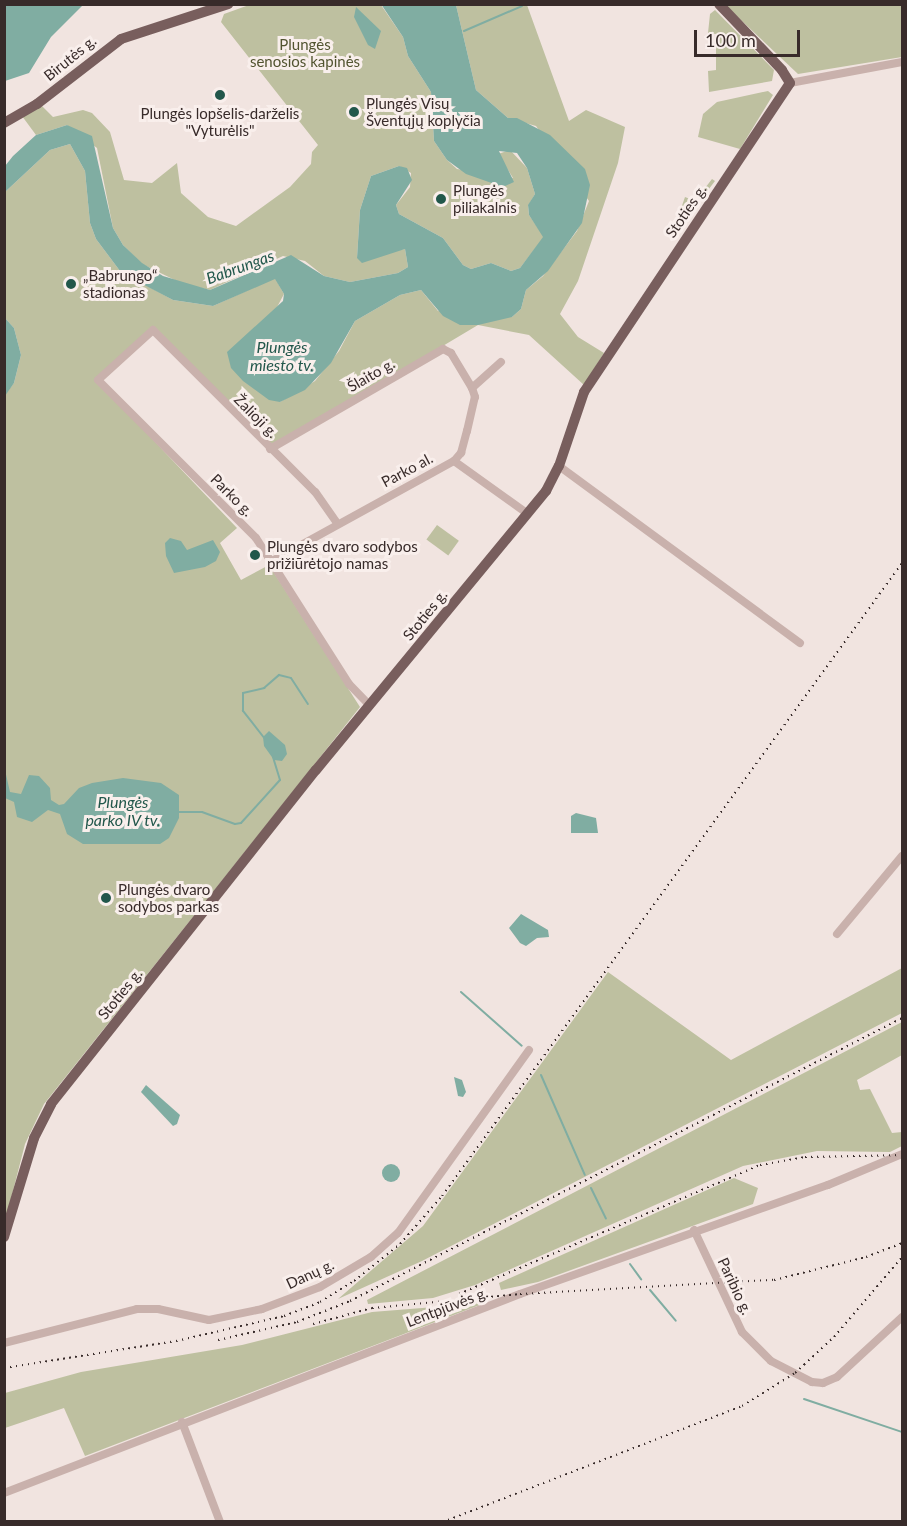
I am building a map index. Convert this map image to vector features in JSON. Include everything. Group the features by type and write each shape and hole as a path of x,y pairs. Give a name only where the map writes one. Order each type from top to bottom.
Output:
{"main road":[{"name":"Birutės g.","path":"4,123 37,104 121,39 228,4"},
{"path":"719,4 782,70 790,83"},
{"name":"Stoties g.","path":"4,1237 34,1137 51,1104 370,706 528,514 559,466 584,392 790,83"}],"street":[{"path":"790,83 903,62"},
{"name":"Žalioji g.","path":"153,330 315,492 337,523"},
{"name":"Parko g.","path":"153,330 98,380 256,538 349,684 370,706"},
{"name":"Šlaito g.","path":"270,449 443,349 451,353 472,388"},
{"path":"472,388 501,362"},
{"name":"Parko al.","path":"272,561 337,523 454,461 461,453 467,431 475,397 472,388"},
{"path":"454,461 528,514"},
{"path":"559,466 800,643"},
{"path":"837,934 903,856"},
{"name":"Danų g.","path":"4,1343 137,1310 158,1308 209,1320 261,1309 320,1287 371,1257 398,1233 530,1050"},
{"name":"Lentpjūvės g.","path":"4,1493 182,1422 694,1230 828,1185 903,1154"},
{"name":"Paribio g.","path":"694,1230 742,1332 771,1361 812,1382 823,1383 837,1377 903,1317"},
{"path":"182,1422 220,1521"}],"green space":[{"name":"Plungės senosios kapinės","path":"249,5 381,5 403,37 408,56 431,92 434,141 447,160 457,169 513,178 498,154 510,150 527,168 535,194 528,206 529,215 544,237 520,268 511,271 491,263 471,269 463,265 443,238 399,214 396,205 410,187 411,173 399,166 371,176 360,210 357,258 405,249 408,267 398,273 350,282 324,276 305,261 283,256 210,290 183,284 142,264 123,245 113,228 97,148 67,125 36,135 22,116 42,106 53,117 83,110 92,113 110,132 124,180 152,183 177,163 181,193 208,217 236,226 290,187 311,164 312,152 318,145 221,22 224,14"},
{"name":"Plungės dvaro sodybos parkas","path":"456,5 527,5 569,121 586,110 625,127 618,163 578,281 560,314 578,337 604,353 584,385 529,335 478,325 270,449 154,329 95,379 237,528 220,543 241,580 269,565 360,707 44,1104 25,1144 5,1222 4,396 14,383 21,355 14,328 5,318 5,192 50,150 70,144 85,171 90,223 96,239 120,271 173,300 213,306 275,278 284,294 276,309 280,402 315,381 339,351 355,321 400,295 421,290 438,311 512,317 521,309 526,290 543,276 577,231 589,201 536,126 508,118 476,90"},
{"path":"725,5 902,5 902,57 798,74"},
{"path":"715,10 774,70 772,81 709,92 708,71 716,70 716,34 708,33 710,14"},
{"path":"768,91 773,95 740,149 698,137 703,114 717,102"},
{"path":"712,179 715,181 679,228 676,223 685,197 695,201"},
{"path":"437,525 459,541 448,555 426,540"},
{"path":"902,968 902,1013 422,1261 338,1299 423,1226 608,972 731,1060"},
{"path":"902,1022 902,1055 857,1080 860,1090 870,1089 892,1133 902,1132 902,1146 890,1152 817,1151 743,1166 475,1285 433,1298 368,1304 367,1300"},
{"path":"734,1178 758,1188 753,1204 538,1282 501,1290 499,1283"},
{"path":"485,1303 85,1456 64,1408 5,1428 5,1393 81,1372 242,1345 372,1312"}],"water":[{"path":"5,4 83,5 51,37 29,73 5,81"},
{"name":"Plungės miesto tv.","path":"381,4 456,5 476,90 508,118 517,118 550,135 585,169 590,185 582,223 548,271 526,290 521,309 512,317 478,325 460,325 443,316 421,290 400,295 355,321 331,363 305,390 280,402 269,400 243,381 231,368 227,352 283,301 284,294 275,279 213,306 173,300 120,271 96,239 90,223 85,171 70,144 50,150 5,192 5,166 13,156 36,135 67,125 92,136 113,228 123,245 142,263 163,276 210,290 291,255 324,276 350,282 398,273 408,267 405,249 362,263 357,258 360,210 371,176 399,166 407,168 412,180 396,205 399,214 443,238 463,265 471,269 491,263 511,271 520,268 543,237 529,215 528,205 535,194 527,168 517,153 499,151 514,182 503,187 466,174 447,160 434,141 431,92 408,56 403,37"},
{"path":"356,7 381,31 375,49 368,45 354,17"},
{"path":"5,318 14,328 21,355 14,383 5,396"},
{"path":"170,538 181,541 187,550 213,540 220,552 216,561 205,567 174,573 166,556 165,543"},
{"path":"269,731 285,745 287,754 282,761 274,760 264,746 263,737"},
{"name":"Plungės parko IV tv.","path":"5,770 10,792 21,794 29,775 39,776 50,788 51,800 59,805 64,804 79,788 92,783 123,778 161,783 179,795 179,818 169,838 160,844 83,844 67,834 60,814 48,810 32,822 17,817 14,802 5,798"},
{"path":"576,813 596,818 598,833 571,833 571,816"},
{"path":"521,914 548,930 549,937 537,938 526,946 520,943 509,928"},
{"path":"454,1077 462,1080 466,1092 463,1097 458,1096"},
{"path":"146,1085 180,1115 177,1124 173,1126 141,1092"},
{"path":"391,1164 397,1167 400,1173 397,1179 391,1182 385,1179 382,1173 385,1167"}],"waterway":[{"path":"464,31 522,6"},
{"path":"265,739 243,711 243,693 264,688 279,675 291,678 308,704"},
{"path":"178,812 202,812 235,824 241,823 280,780 273,757"},
{"path":"461,992 522,1046"},
{"path":"541,1075 585,1175"},
{"path":"591,1188 606,1219"},
{"path":"630,1264 641,1279"},
{"path":"650,1290 676,1321"},
{"path":"804,1399 902,1432"}],"railway":[{"path":"4,1368 176,1341 284,1316 320,1302 354,1281 400,1244 442,1196 902,563"},
{"path":"218,1340 297,1322 350,1301 902,1018"},
{"path":"459,1294 760,1165 805,1157 902,1155"},
{"path":"313,1324 372,1308 520,1294 774,1280 866,1257 902,1243"},
{"path":"448,1520 742,1406 795,1373 834,1337 902,1257"}],"place":[{"name":"Plungės lopšelis-darželis \"Vyturėlis\"","path":"220,95"},
{"name":"Plungės Visų Šventųjų koplyčia","path":"354,112"},
{"name":"Plungės piliakalnis","path":"441,199"},
{"name":"„Babrungo“ stadionas","path":"71,284"},
{"name":"Plungės dvaro sodybos prižiūrėtojo namas","path":"255,555"},
{"name":"Plungės dvaro sodybos parkas","path":"106,898"}],"water label":[{"name":"Babrungas","path":"240,267"}]}
